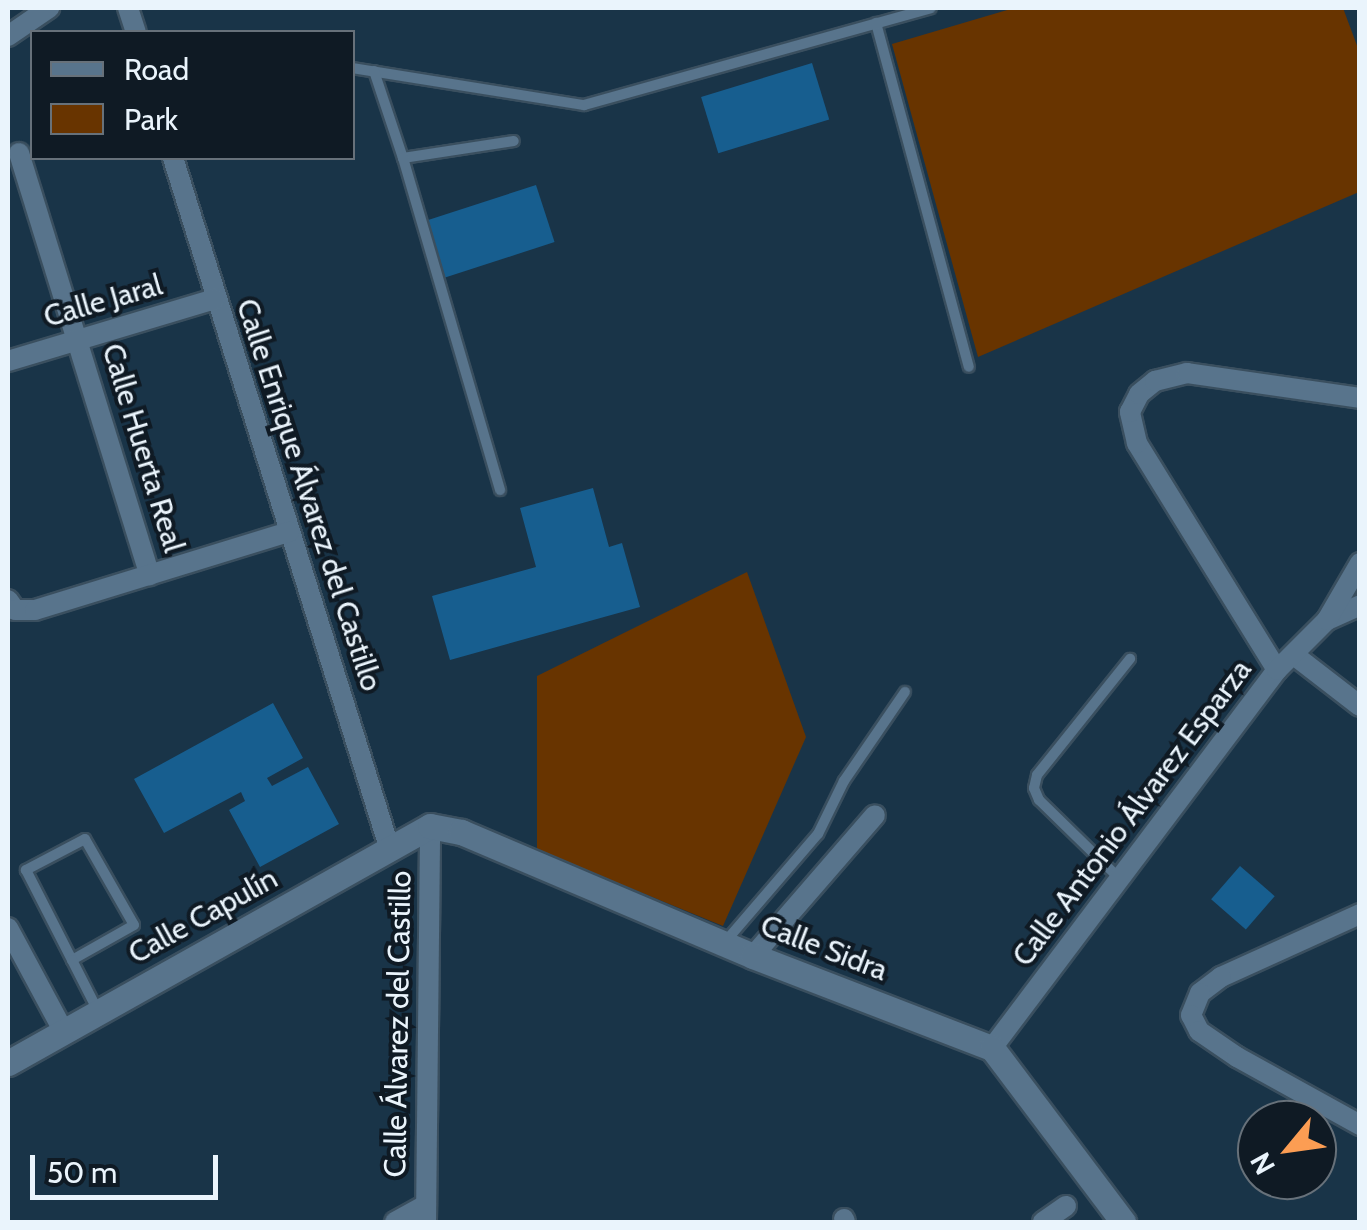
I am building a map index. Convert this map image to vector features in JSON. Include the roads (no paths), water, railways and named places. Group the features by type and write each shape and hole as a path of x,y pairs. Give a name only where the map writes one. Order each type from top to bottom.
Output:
{"street":[{"path":"8,36 49,8"},
{"name":"Calle Huerta Real","path":"19,153 150,575"},
{"name":"Calle Enrique Álvarez del Castillo","path":"174,160 390,850"},
{"name":"Calle Jaral","path":"8,360 215,299"},
{"path":"1277,670 1137,443 1130,412 1139,394 1171,374 1214,374 1360,398"},
{"path":"11,605 36,610 289,532"},
{"name":"Calle Antonio Álvarez Esparza","path":"992,1048 1277,670 1327,620 1360,563"},
{"name":"Calle Antonio Álvarez Esparza","path":"1327,620 1360,605"},
{"path":"1294,654 1360,706"},
{"path":"753,956 875,815"},
{"name":"Calle Capulín","path":"8,1063 430,826"},
{"name":"Calle Sidra","path":"430,826 461,832 753,956 992,1048"},
{"name":"Calle Álvarez del Castillo","path":"426,1214 430,826"},
{"path":"1360,914 1221,977 1200,993 1191,1015 1200,1030 1237,1057 1360,1125"},
{"path":"8,928 64,1032"},
{"path":"992,1048 1123,1222"},
{"path":"1043,1222 1066,1206"},
{"path":"395,1222 426,1214"}],"lane":[{"path":"355,68 584,105 931,8"},
{"path":"876,23 969,367"},
{"path":"374,70 500,490"},
{"path":"403,158 514,141"},
{"path":"1119,878 1039,800 1034,788 1037,775 1130,659"},
{"path":"724,943 818,834 844,780 905,692"},
{"path":"72,960 134,925 85,839 26,870 98,1012"}]}
